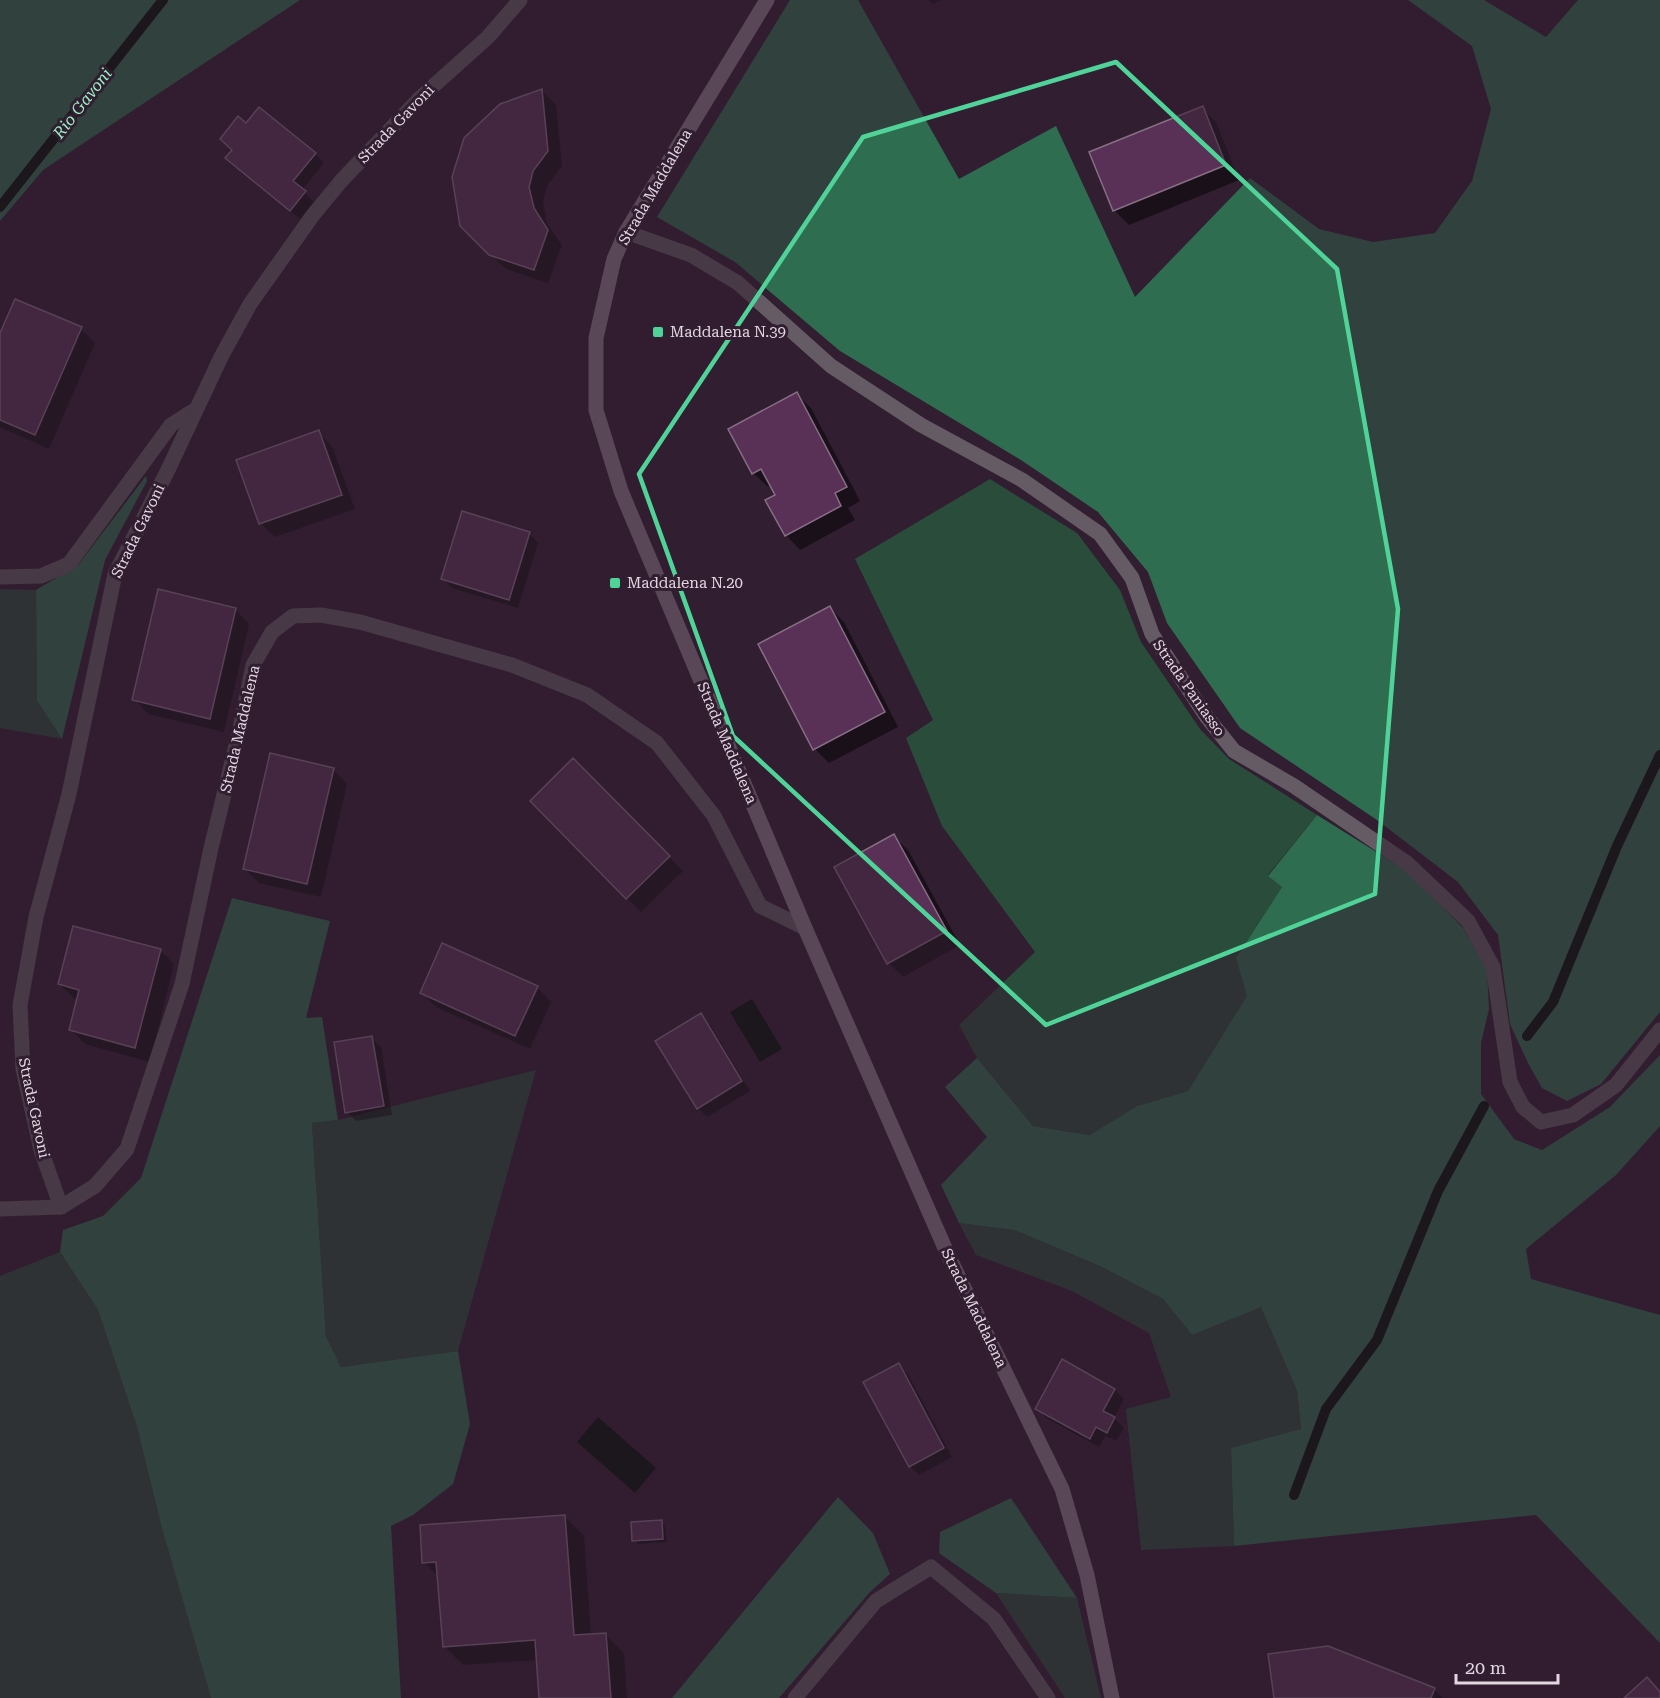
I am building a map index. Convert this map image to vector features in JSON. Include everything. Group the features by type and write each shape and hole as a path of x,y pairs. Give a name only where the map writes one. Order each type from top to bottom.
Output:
{"street":[{"name":"Strada Gavoni","path":"60,1207 41,1150 23,1070 20,1005 36,917 69,794 115,574 250,304 342,180 420,98 488,37 520,0"},
{"name":"Strada Maddalena","path":"767,0 626,232 614,259 596,338 596,410 621,491 805,928 948,1255 1062,1489 1087,1575 1112,1698"},
{"name":"Strada Paniasso","path":"626,232 691,255 738,283 831,366 921,425 1022,480 1100,534 1132,578 1152,634 1206,716 1234,751 1294,786 1407,863 1468,921 1494,967 1510,1082 1523,1107 1541,1122 1573,1115 1616,1085 1660,1030"},
{"path":"0,577 40,576 69,564 171,425 196,409"},
{"name":"Strada Maddalena","path":"0,1209 60,1207 95,1186 127,1149 182,984 253,665 272,632 293,616 321,615 360,622 512,665 587,695 657,743 714,816 760,906 805,928"},
{"path":"795,1698 876,1601 931,1567 994,1619 1048,1698"}],"highlighted area":[{"path":"1116,62 1337,269 1398,609 1375,894 1046,1025 733,736 639,474 863,137"}],"green space":[{"path":"0,0 300,0 43,170 0,221"},
{"path":"790,0 858,0 959,179 1056,126 1135,297 1250,178 1319,229 1373,242 1435,233 1472,181 1491,109 1472,46 1408,0 1484,0 1546,37 1578,0 1660,0 1660,1012 1601,1084 1567,1101 1542,1088 1510,1024 1498,935 1458,882 1377,820 1240,728 1167,623 1148,572 1098,512 1021,460 840,351 735,262 657,217"},
{"path":"146,476 147,481 105,560 62,739 37,701 36,590 78,565"},
{"path":"990,479 1077,533 1120,590 1141,642 1200,729 1229,759 1317,815 1268,875 1282,887 1236,958 1248,996 1188,1091 1137,1106 1091,1135 1033,1126 977,1058 959,1025 1035,952 942,826 906,738 933,720 855,559"},
{"path":"0,589 36,590 37,701 62,739 0,728"},
{"path":"1317,815 1407,871 1463,928 1487,970 1489,1009 1481,1043 1481,1094 1514,1139 1542,1150 1610,1107 1660,1055 1660,1126 1616,1175 1526,1249 1531,1279 1660,1315 1660,1643 1536,1515 1234,1546 1231,1448 1301,1429 1297,1391 1261,1307 1192,1335 1163,1299 1100,1266 1014,1230 959,1223 941,1185 987,1137 945,1087 977,1058 1033,1126 1090,1135 1137,1106 1188,1091 1247,996 1236,958 1282,887 1268,876"},
{"path":"232,898 330,921 306,1018 322,1017 338,1120 312,1123 326,1336 341,1367 458,1351 470,1424 453,1484 413,1515 391,1526 401,1698 211,1698 162,1529 137,1427 98,1310 60,1252 63,1230 103,1216 141,1178"},
{"path":"536,1070 458,1351 341,1367 326,1336 312,1123 338,1120"},
{"path":"959,1223 1014,1230 1100,1266 1163,1299 1192,1335 1261,1306 1297,1391 1301,1430 1231,1448 1234,1546 1141,1550 1126,1409 1171,1397 1149,1333 1072,1291 976,1255"},
{"path":"60,1252 98,1310 137,1427 162,1529 211,1698 0,1698 0,1276"},
{"path":"838,1497 873,1533 890,1574 870,1592 779,1698 672,1698"},
{"path":"1011,1498 1077,1598 996,1593 939,1553 940,1532"},
{"path":"996,1593 1077,1598 1101,1698 1065,1698"}],"shaded area":[{"path":"752,999 782,1049 760,1062 730,1012"},
{"path":"598,1417 656,1468 635,1493 577,1442"}],"building":[{"path":"542,89 548,151 533,171 529,187 534,208 548,230 534,270 489,255 460,226 452,177 464,138 500,104"},
{"path":"1203,106 1226,165 1113,211 1089,152"},
{"path":"259,107 316,153 293,181 306,191 290,211 225,158 232,150 220,139 238,116 246,123"},
{"path":"15,299 82,327 35,435 0,420 0,333"},
{"path":"797,392 847,487 835,493 841,506 785,536 765,500 775,495 761,469 752,474 728,429"},
{"path":"319,430 342,495 259,524 236,460"},
{"path":"462,511 530,532 509,600 441,579"},
{"path":"158,589 236,608 210,719 132,700"},
{"path":"830,606 885,712 813,750 758,644"},
{"path":"270,753 334,768 307,884 243,869"},
{"path":"573,758 670,856 626,899 530,801"},
{"path":"894,834 947,931 887,964 834,867"},
{"path":"73,926 161,949 135,1048 69,1030 79,990 58,984"},
{"path":"442,943 538,986 515,1036 420,993"},
{"path":"701,1013 742,1081 697,1109 655,1041"},
{"path":"372,1036 384,1106 345,1113 334,1042"},
{"path":"1062,1359 1115,1389 1103,1411 1115,1417 1107,1433 1096,1427 1090,1439 1035,1409"},
{"path":"899,1363 944,1448 909,1467 863,1382"},
{"path":"565,1515 574,1635 606,1633 611,1698 539,1698 535,1640 443,1647 436,1562 422,1563 420,1525"},
{"path":"662,1520 663,1539 632,1541 631,1522"},
{"path":"1328,1646 1435,1688 1431,1698 1274,1698 1268,1654"},
{"path":"1647,1677 1660,1692 1660,1698 1624,1698"}],"waterway":[{"name":"Rio Gavoni","path":"0,207 163,0"},
{"path":"1527,1036 1553,1002 1617,846 1660,755"},
{"path":"1294,1495 1326,1409 1377,1340 1438,1191 1484,1106"}],"place":[{"name":"Maddalena N.39","path":"658,332"},
{"name":"Maddalena N.20","path":"615,583"}]}
